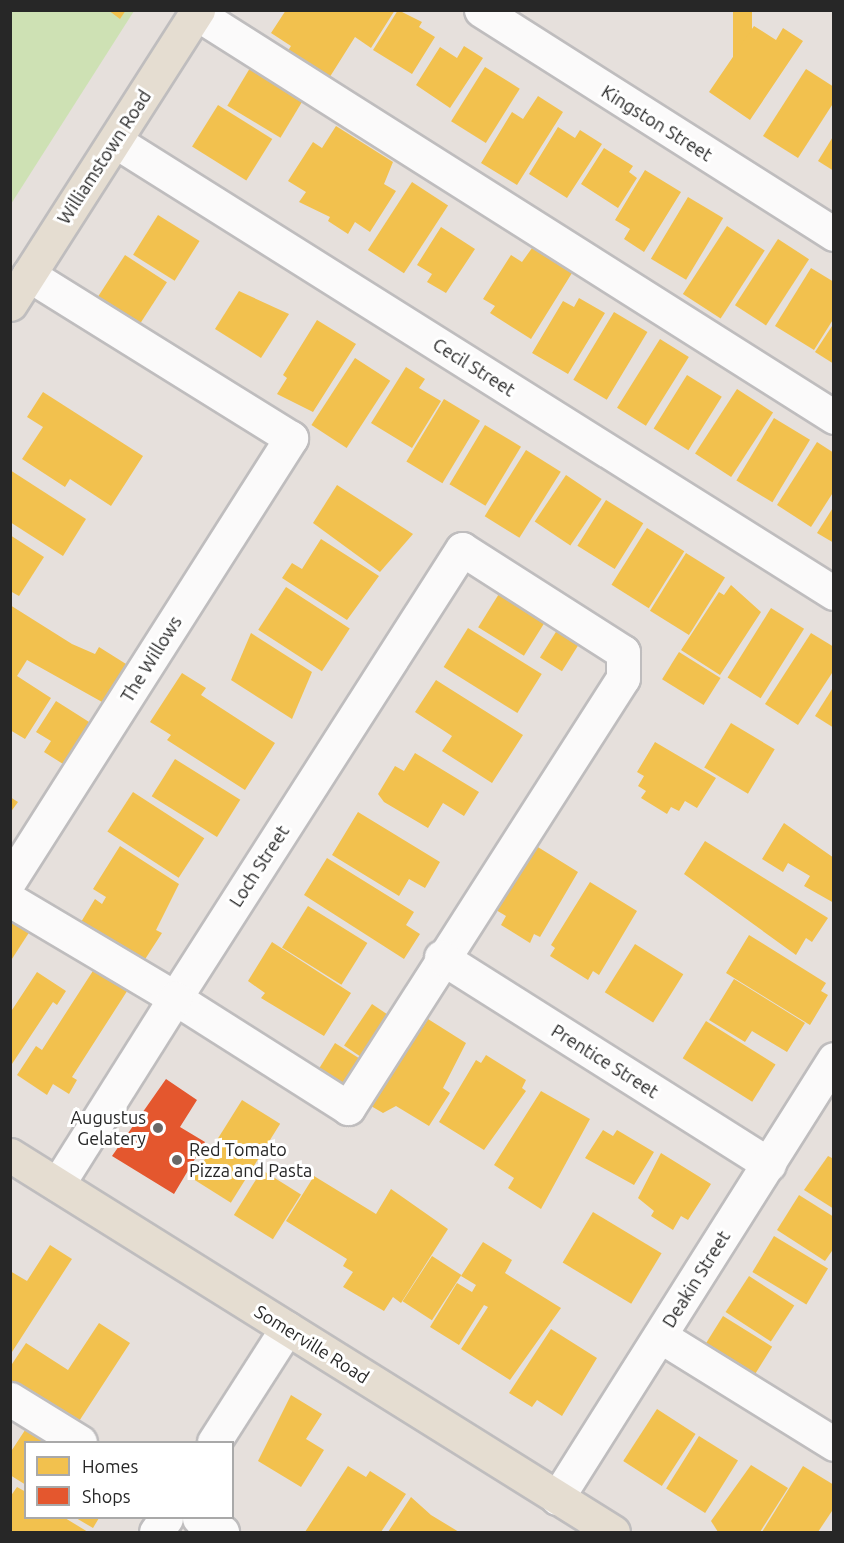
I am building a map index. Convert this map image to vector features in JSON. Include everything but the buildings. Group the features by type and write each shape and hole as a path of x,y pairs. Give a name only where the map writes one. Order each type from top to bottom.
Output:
{"main road":[{"name":"Williamstown Road","path":"10,304 197,12"},
{"name":"Somerville Road","path":"10,1155 613,1533"}],"street":[{"name":"Kingston Street","path":"481,10 834,234"},
{"path":"197,12 834,417"},
{"name":"Cecil Street","path":"115,141 834,593"},
{"name":"The Willows","path":"10,880 291,438 29,275"},
{"name":"Loch Street","path":"58,1184 462,549 623,652 623,678 441,957"},
{"path":"10,900 175,998 348,1108 441,957"},
{"name":"Prentice Street","path":"441,957 769,1164"},
{"name":"Deakin Street","path":"557,1498 834,1059"},
{"path":"214,1441 287,1328"},
{"path":"660,1336 834,1444"},
{"path":"11,1400 77,1441"},
{"path":"156,1533 165,1519"},
{"path":"201,1519 222,1533"}],"green space":[{"path":"11,11 134,11 11,204"}],"place":[{"name":"Augustus Gelatery","path":"158,1128"},
{"name":"Red Tomato Pizza and Pasta","path":"177,1160"}]}
